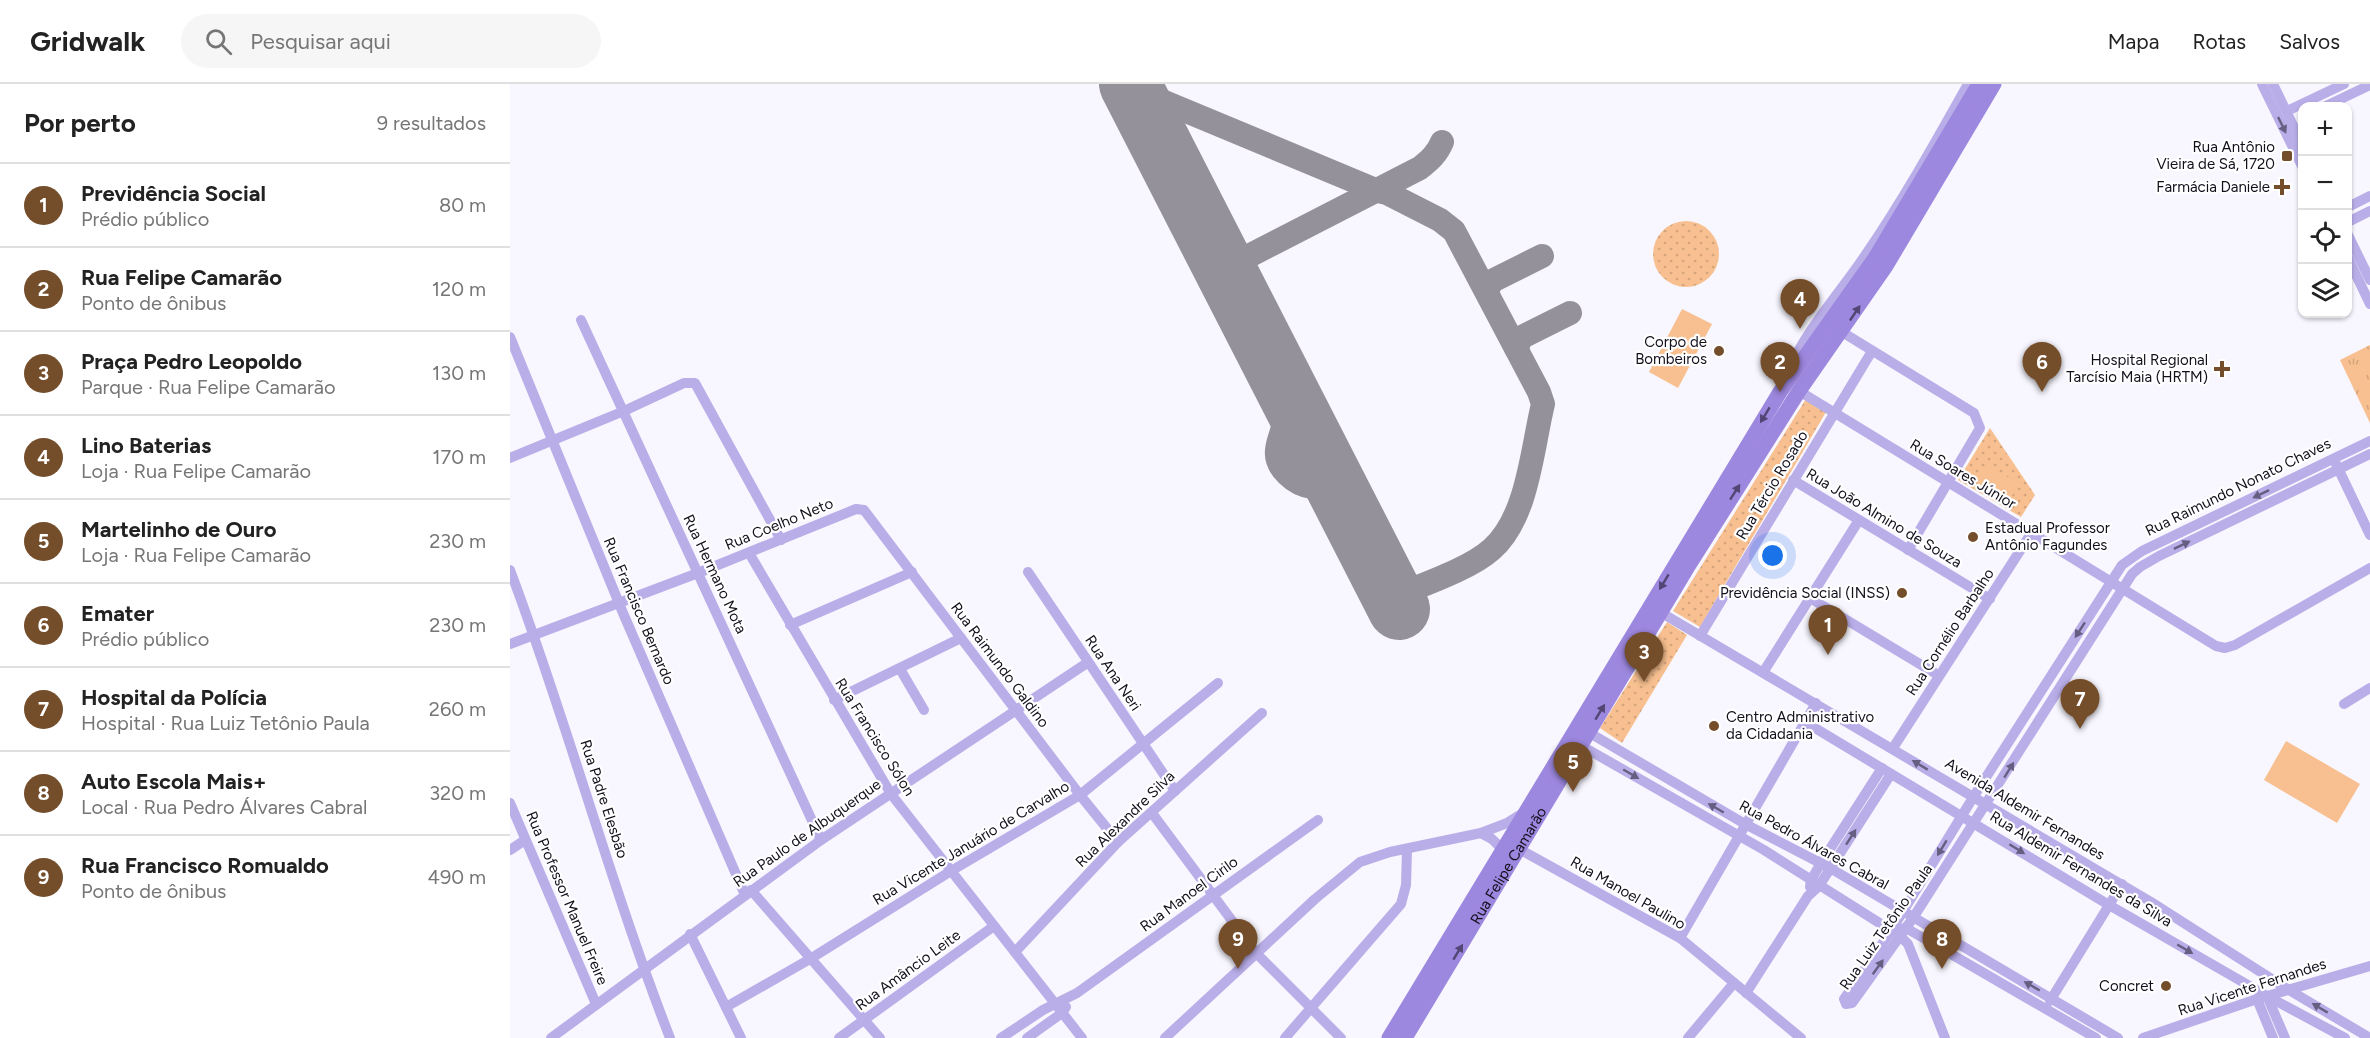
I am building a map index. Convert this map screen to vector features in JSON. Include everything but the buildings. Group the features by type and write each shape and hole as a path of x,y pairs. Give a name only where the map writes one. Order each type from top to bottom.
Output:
{"main road":[{"name":"Rua Felipe Camarão","path":"1389,1038 1782,388 1875,258 1979,84"},
{"name":"Rua Felipe Camarão","path":"1405,1038 1706,537 1799,391 1886,266 1994,84"},
{"path":"1842,332 1833,328 1832,322 1854,288"},
{"path":"1797,368 1808,358 1812,357 1816,361 1799,391"},
{"path":"1701,520 1712,509 1716,510 1717,517 1706,537"},
{"path":"1441,980 1432,991 1427,989 1430,976 1447,942"},
{"path":"1401,1018 1412,1005 1418,1009 1418,1014 1405,1038"}],"street":[{"name":"Rua Felipe Camarão","path":"1782,388 1798,350 1866,255 1968,84"},
{"path":"2262,84 2298,158"},
{"path":"2273,84 2286,111 2297,120"},
{"path":"2286,111 2344,84"},
{"path":"2334,102 2370,85"},
{"path":"2352,205 2370,196"},
{"path":"2352,220 2370,211"},
{"path":"2352,243 2370,280"},
{"path":"2351,264 2370,304"},
{"name":"Rua Hermano Mota","path":"581,320 821,840"},
{"path":"1842,332 1974,413 1980,428 1908,550"},
{"name":"Rua Francisco Bernardo","path":"510,337 619,603 748,892 880,1038"},
{"name":"Rua Tércio Rosado","path":"1700,636 1872,351"},
{"path":"510,458 691,382 695,383 781,540"},
{"name":"Rua Soares Júnior","path":"1799,391 2216,646 2225,648 2235,645 2370,568"},
{"name":"Rua Raimundo Nonato Chaves","path":"2132,574 2159,556 2333,458 2370,441"},
{"name":"Rua Raimundo Nonato Chaves","path":"2122,565 2142,550 2370,454"},
{"path":"2333,458 2370,536"},
{"name":"Rua João Almino de Souza","path":"1793,480 1990,600"},
{"name":"Rua Coelho Neto","path":"510,644 698,573 856,509"},
{"name":"Rua Raimundo Galdino","path":"856,509 864,510 869,514 1015,711 1118,842"},
{"path":"1764,671 1859,520"},
{"name":"Rua Cornélio Barbalho","path":"1893,748 2032,532"},
{"name":"Rua Francisco Sólon","path":"749,553 891,794 1082,1038"},
{"name":"Rua Luiz Tetônio Paula","path":"2122,565 1962,815 1903,913 1899,932 1852,1003 1846,1004 1844,999 1899,932 1913,918 2132,574"},
{"name":"Rua Padre Elesbão","path":"510,570 534,635 643,970 670,1038"},
{"path":"790,625 912,572"},
{"name":"Rua Ana Neri","path":"1028,572 1175,791"},
{"path":"1810,598 1938,675"},
{"name":"Avenida Aldemir Fernandes","path":"1660,612 1764,671 2122,884 2289,990 2370,1038"},
{"path":"834,700 961,638"},
{"name":"Rua Paulo de Albuquerque","path":"551,1038 821,840 1087,663"},
{"path":"900,669 924,710"},
{"name":"Rua Vicente Januário de Carvalho","path":"726,1006 810,959 951,871 1080,795 1218,683"},
{"path":"2343,704 2370,688"},
{"path":"1680,938 1816,703"},
{"name":"Rua Alexandre Silva","path":"1015,952 1118,842 1262,713"},
{"name":"Rua Aldemir Fernandes da Silva","path":"1804,722 1974,822 2262,998 2344,1038"},
{"name":"Rua Pedro Álvares Cabral","path":"1584,739 1826,866 1903,913 2052,997 2118,1038"},
{"name":"Rua Pedro Álvares Cabral","path":"1584,739 1815,883 1899,932 2045,1008 2096,1038"},
{"path":"1746,993 1887,771"},
{"name":"Rua Professor Manuel Freire","path":"510,803 596,1004"},
{"path":"1165,1038 1351,869 1369,858 1481,833 1507,823 1527,811"},
{"path":"1152,813 1256,953 1341,1038"},
{"name":"Rua Manoel Cirilo","path":"1001,1038 1077,993 1318,820"},
{"path":"1481,833 1492,838 1503,850"},
{"path":"510,850 525,840"},
{"path":"1285,1038 1401,904 1406,885 1407,849"},
{"name":"Rua Manoel Paulino","path":"1519,849 1680,938 1801,1038"},
{"path":"2045,1008 2122,884"},
{"name":"Rua Amâncio Leite","path":"839,1038 994,926"},
{"name":"Rua Pedro Álvares Cabral","path":"1899,932 1910,950 1946,1038"},
{"path":"690,934 741,1038"},
{"name":"Rua Vicente Fernandes","path":"2143,1038 2262,998 2370,966"},
{"path":"1688,1038 1734,983"},
{"name":"Rua Manoel Cirilo","path":"1027,1038 1062,1013 1077,993"},
{"path":"2262,998 2273,1038"},
{"path":"2262,998 2285,1038"}],"green space":[{"path":"1692,221 1710,230 1717,241 1719,254 1717,267 1710,278 1699,285 1680,287 1662,278 1655,267 1653,248 1662,230 1673,223"},
{"path":"1682,309 1712,324 1678,388 1649,372"},
{"path":"2370,345 2370,423 2340,360"},
{"path":"1806,399 1826,412 1700,627 1673,611"},
{"path":"1990,428 2035,495 2021,517 1958,480"},
{"path":"1988,465 2019,484 2008,503 1976,485"},
{"path":"1667,622 1687,635 1622,743 1600,728"},
{"path":"2286,741 2360,784 2337,823 2264,780"}],"taxiway":[{"path":"1133,89 1387,193 1440,220 1454,231 1539,392 1543,404 1527,481 1514,519 1504,535 1492,549 1471,563 1393,597"},
{"path":"1216,250 1223,257 1241,260 1420,168 1433,156 1442,142"},
{"path":"1487,291 1492,281 1542,256"},
{"path":"1232,283 1233,275 1241,260"},
{"path":"1516,348 1522,337 1570,313"},
{"path":"1280,376 1285,413 1277,450 1279,463 1287,474 1306,486 1335,484"}],"runway":[{"path":"1130,84 1399,609"}],"place":[{"name":"Rua Antônio Vieira de Sá, 1720","path":"2287,156"},
{"name":"Farmácia Daniele","path":"2282,187"},
{"name":"Lino Baterias","path":"1800,329"},
{"name":"Corpo de Bombeiros","path":"1719,351"},
{"name":"Hospital Regional Tarcísio Maia (HRTM)","path":"2222,369"},
{"name":"Rua Felipe Camarão","path":"1780,392"},
{"name":"Emater","path":"2042,392"},
{"name":"Estadual Professor Antônio Fagundes","path":"1973,537"},
{"name":"Previdência Social (INSS)","path":"1902,593"},
{"name":"Previdência Social","path":"1828,655"},
{"name":"Praça Pedro Leopoldo","path":"1644,682"},
{"name":"Centro Administrativo da Cidadania","path":"1714,726"},
{"name":"Hospital da Polícia","path":"2080,729"},
{"name":"Martelinho de Ouro","path":"1573,792"},
{"name":"Rua Francisco Romualdo","path":"1238,969"},
{"name":"Auto Escola Mais+","path":"1942,969"},
{"name":"Concret","path":"2166,986"}]}
